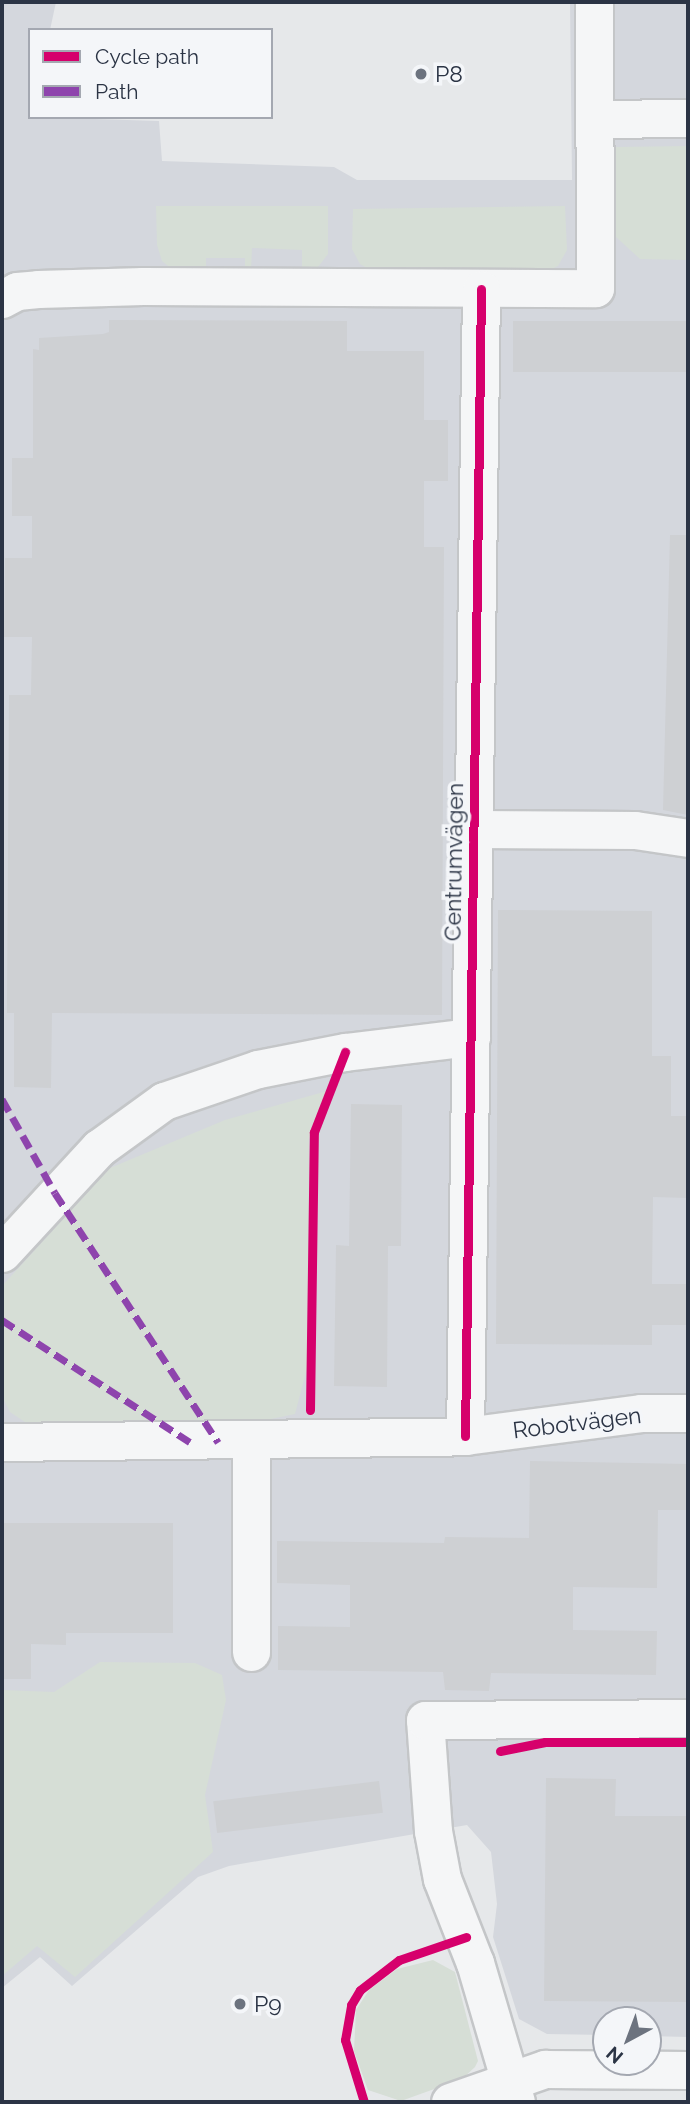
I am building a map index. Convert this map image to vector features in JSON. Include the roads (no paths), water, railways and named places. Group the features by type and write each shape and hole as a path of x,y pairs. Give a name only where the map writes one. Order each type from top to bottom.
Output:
{"street":[{"path":"2,299 17,291 117,287 595,288 594,2"},
{"path":"594,119 688,118"},
{"name":"Centrumvägen","path":"465,1436 481,289"},
{"path":"474,829 635,830 688,838"},
{"path":"2,1253 99,1148 164,1101 258,1069 345,1052 471,1037"},
{"name":"Robotvägen","path":"2,1442 251,1442 465,1436 641,1413 688,1413"},
{"path":"251,1442 251,1652"},
{"path":"512,2092 475,1963 442,1879 433,1830 425,1720 688,1718"},
{"path":"450,2102 512,2092 564,2067 688,2070"}],"place":[{"name":"P8","path":"421,74"},
{"name":"P9","path":"240,2004"}]}
